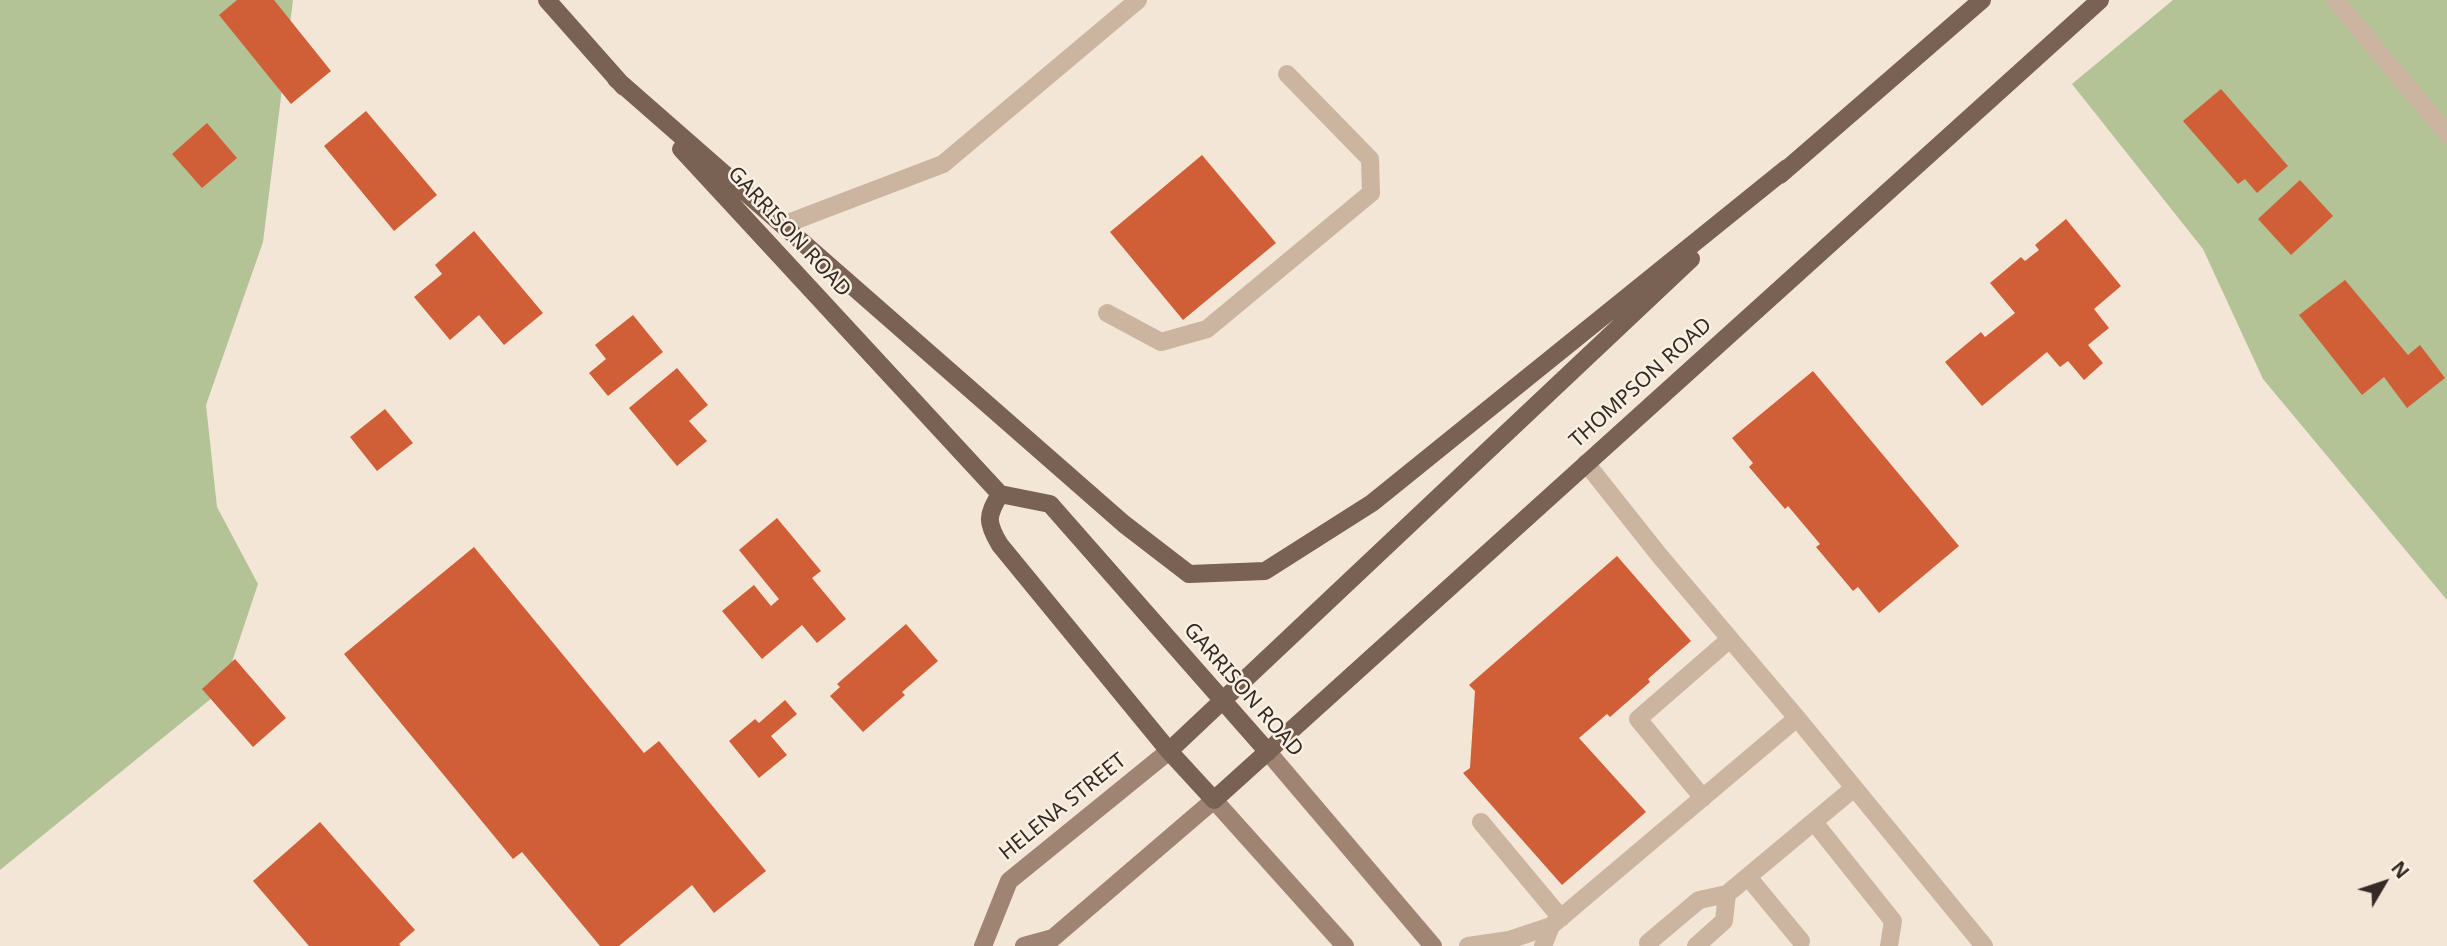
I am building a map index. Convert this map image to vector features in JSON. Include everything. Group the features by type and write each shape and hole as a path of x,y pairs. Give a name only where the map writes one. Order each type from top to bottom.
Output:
{"main road":[{"name":"GARRISON ROAD","path":"547,0 616,79 1000,494 1050,505 1268,752 1433,946"},
{"path":"616,79 1124,524 1189,573 1265,571 1372,503 1787,168 1982,0"},
{"name":"THOMPSON ROAD","path":"1214,800 2100,0"},
{"path":"1169,751 1787,168"},
{"path":"1000,494 989,517 991,530 1000,545 1169,751 1345,946"},
{"name":"HELENA STREET","path":"983,946 1009,881 1169,751"},
{"path":"1024,946 1053,938 1214,800"}],"street":[{"path":"783,225 943,164 1138,0"},
{"path":"2335,0 2447,134"},
{"path":"1107,313 1161,342 1208,330 1371,193 1370,159 1287,74"},
{"path":"1586,463 1980,945"},
{"path":"1703,798 1638,719 1731,639"},
{"path":"1468,946 1509,940 1556,922 1797,718"},
{"path":"1650,946 1648,943 1699,900 1727,894 1854,788"},
{"path":"1481,822 1556,922"},
{"path":"1814,822 1893,921 1889,946"},
{"path":"1748,877 1801,941"},
{"path":"1696,946 1724,921 1727,894"},
{"path":"1543,946 1556,922"}],"green space":[{"path":"0,0 293,0 263,242 206,405 217,507 258,584 223,689 0,870"},
{"path":"2173,0 2447,0 2447,600 2263,379 2203,249 2072,84"}],"building":[{"path":"237,0 274,0 331,71 291,104 219,15"},
{"path":"2221,89 2288,166 2257,193 2245,179 2238,184 2183,121"},
{"path":"366,111 437,195 394,231 324,146"},
{"path":"207,123 237,158 202,188 172,154"},
{"path":"1202,155 1276,243 1183,320 1110,232"},
{"path":"2300,180 2333,216 2291,255 2258,219"},
{"path":"2066,219 2121,286 2094,309 2109,328 2088,345 2103,363 2084,380 2068,361 2060,367 2047,352 1982,406 1945,362 1981,332 1985,337 2015,313 1990,283 2021,257 2025,261 2039,250 2035,245"},
{"path":"474,231 543,313 504,345 479,315 450,340 414,297 442,274 435,265"},
{"path":"2345,280 2408,355 2420,345 2445,378 2407,408 2384,377 2362,395 2299,315"},
{"path":"633,315 663,352 608,396 589,373 606,359 595,345"},
{"path":"677,368 708,405 689,421 707,441 677,466 629,408"},
{"path":"1813,371 1959,546 1879,613 1858,587 1853,591 1816,547 1820,544 1788,506 1785,509 1749,467 1753,463 1732,438"},
{"path":"385,409 413,443 377,471 350,437"},
{"path":"777,518 821,571 812,578 846,619 817,643 802,625 762,659 722,611 754,585 771,606 779,599 739,550"},
{"path":"474,547 644,753 659,741 766,871 714,913 692,885 619,946 600,946 522,852 513,859 344,654"},
{"path":"1617,556 1691,641 1610,717 1607,714 1579,738 1646,812 1562,885 1463,773 1470,768 1475,691 1469,685"},
{"path":"906,624 938,661 902,692 905,695 863,732 830,696 840,687 837,684"},
{"path":"235,659 286,718 253,747 202,689"},
{"path":"785,700 797,714 771,736 787,755 759,778 729,741 755,719 759,723"},
{"path":"320,822 415,930 399,944 401,946 309,946 253,881"}]}
